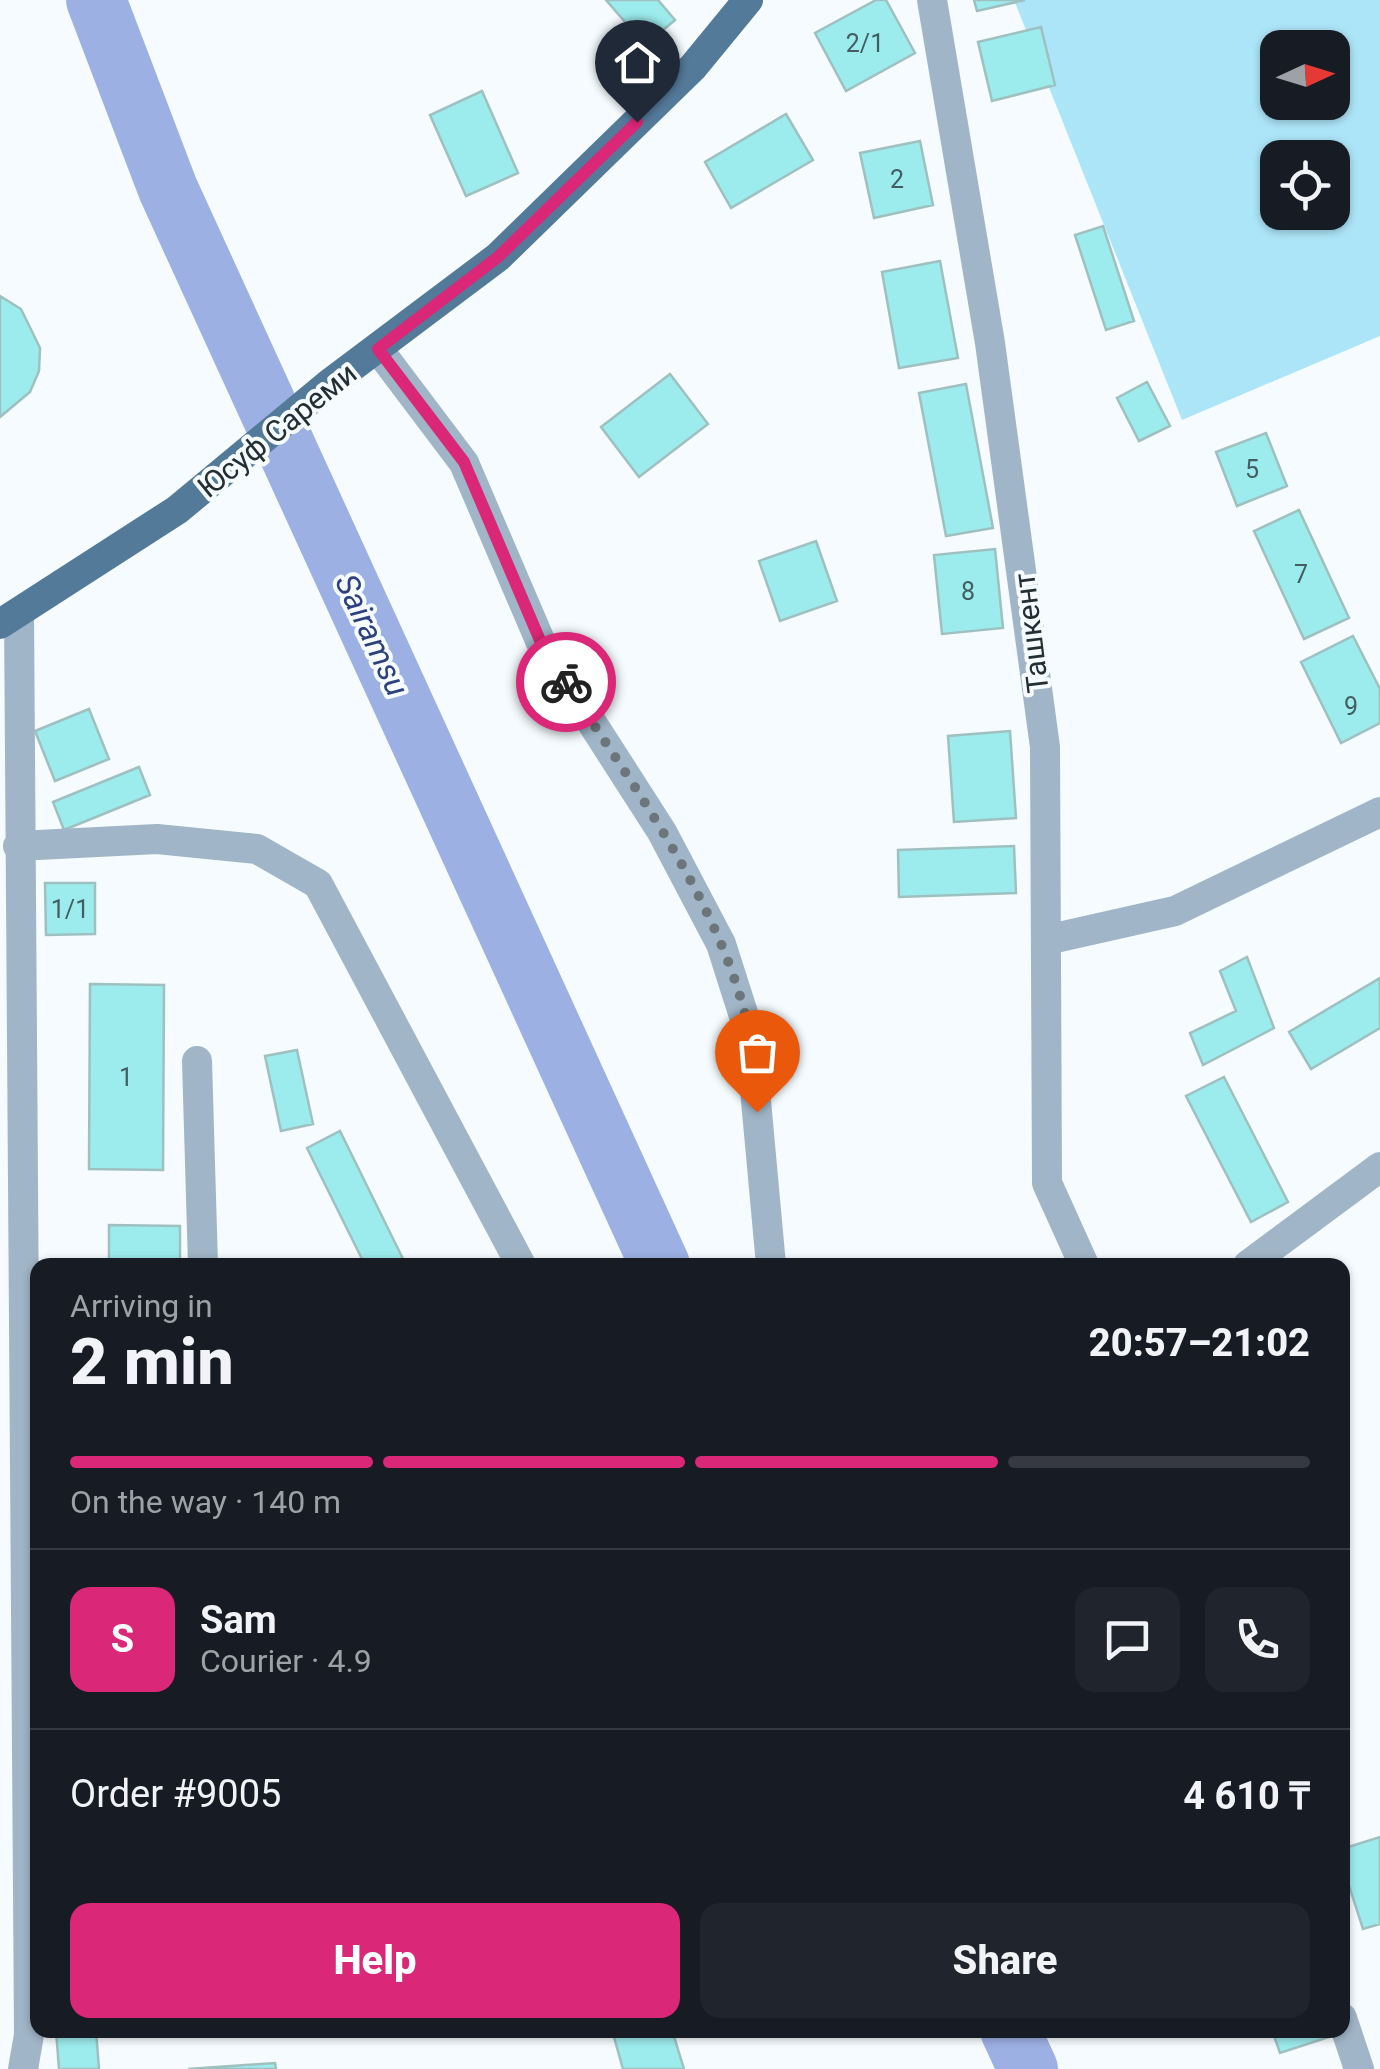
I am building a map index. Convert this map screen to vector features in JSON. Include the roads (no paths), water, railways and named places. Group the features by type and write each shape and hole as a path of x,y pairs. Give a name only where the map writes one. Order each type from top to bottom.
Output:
{"main road":[{"name":"Юсуф Сареми","path":"9,618 177,510 329,384 498,257 692,67 748,0"}],"street":[{"name":"Ташкент","path":"932,0 990,343 1045,747 1047,1184 1081,1258"},
{"path":"378,349 464,462 542,645 662,832 721,944 750,1036 770,1258"},
{"path":"9,618 30,1415"},
{"path":"1046,940 1175,911 1380,812"},
{"path":"18,846 157,839 256,849 318,884 516,1258"},
{"path":"197,1061 203,1258"},
{"path":"1257,1258 1380,1167"},
{"path":"23,2069 14,2036 30,1958"},
{"path":"1349,2038 1359,2069"}],"waterway":[{"name":"Sairamsu","path":"96,0 168,189 657,1258"},
{"name":"Sairamsu","path":"1014,2038 1028,2069"}]}
